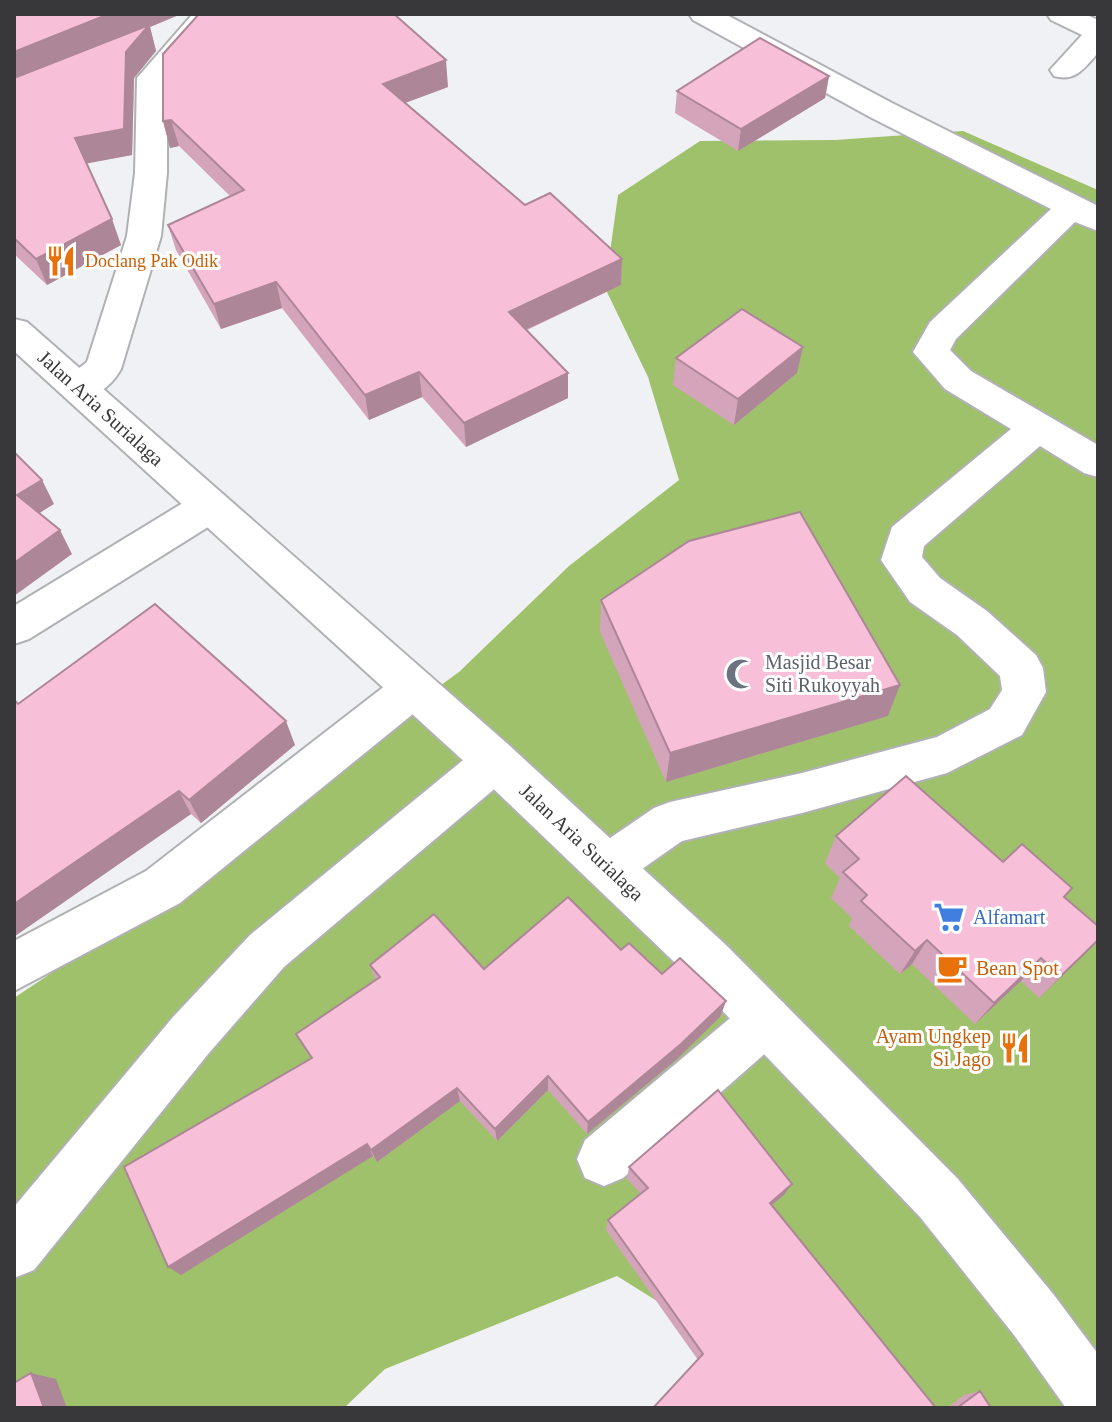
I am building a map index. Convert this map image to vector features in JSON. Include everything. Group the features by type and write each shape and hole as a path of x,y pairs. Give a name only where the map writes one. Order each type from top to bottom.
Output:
{"street":[{"path":"703,14 881,110 1098,220"},
{"path":"1061,14 1092,28 1098,35 1065,70"},
{"path":"147,42 209,16"},
{"path":"78,388 103,369 144,236 151,173 152,78 209,16"},
{"path":"1062,217 943,331 931,352 958,380 1098,463"},
{"name":"Jalan Aria Surialaga","path":"17,338 78,388 495,761 766,1020 939,1198 1034,1315 1098,1403"},
{"path":"608,866 670,823 802,793 947,754 1006,722 1024,692 1021,668 972,623 925,590 901,560 906,538 975,483 1038,426"},
{"path":"14,627 210,506"},
{"path":"14,967 163,887 414,688"},
{"path":"14,1250 191,1035 267,951 495,761"},
{"path":"604,1159 766,1020"}],"green space":[{"path":"963,131 1098,190 1098,1408 828,1408 617,1276 385,1369 344,1408 14,1408 14,998 170,894 313,778 459,672 569,566 679,480 648,377 605,288 618,195 700,141 835,140"}],"building":[{"path":"14,14 109,14 14,52"},
{"path":"199,14 394,14 446,60 383,84 525,205 550,193 622,259 509,312 568,373 464,423 419,372 365,395 276,282 214,304 168,225 244,190 171,120 163,121 163,54"},
{"path":"149,25 126,52 124,129 75,138 112,219 36,259 14,238 14,78"},
{"path":"760,38 829,76 741,129 677,91"},
{"path":"742,309 803,347 738,399 676,358"},
{"path":"14,452 42,480 17,495 60,530 14,563"},
{"name":"Masjid Besar Siti Rukoyyah","path":"800,512 900,685 670,753 601,600 689,541"},
{"path":"155,604 286,721 189,800 179,791 14,904 14,699 18,704"},
{"name":"Alfamart","path":"906,776 1003,862 1022,844 1072,888 1064,897 1098,926 1098,940 1061,976 1041,958 994,1003 927,940 915,951 861,901 867,895 843,872 859,859 836,836"},
{"path":"568,897 621,950 629,943 662,974 680,958 726,1001 681,1044 588,1122 548,1076 495,1129 457,1088 371,1150 367,1144 168,1267 124,1167 312,1058 296,1034 380,977 370,965 434,914 484,969"},
{"path":"718,1090 792,1184 770,1203 936,1408 653,1408 703,1354 608,1220 648,1188 629,1167"},
{"path":"31,1373 44,1408 14,1408 14,1383"},
{"path":"980,1391 991,1408 957,1408"}],"place":[{"name":"Doclang Pak Odik","path":"61,261"},
{"name":"Masjid Besar Siti Rukoyyah","path":"741,674"},
{"name":"Alfamart","path":"949,917"},
{"name":"Bean Spot","path":"952,968"},
{"name":"Ayam Ungkep Si Jago","path":"1015,1048"}]}
